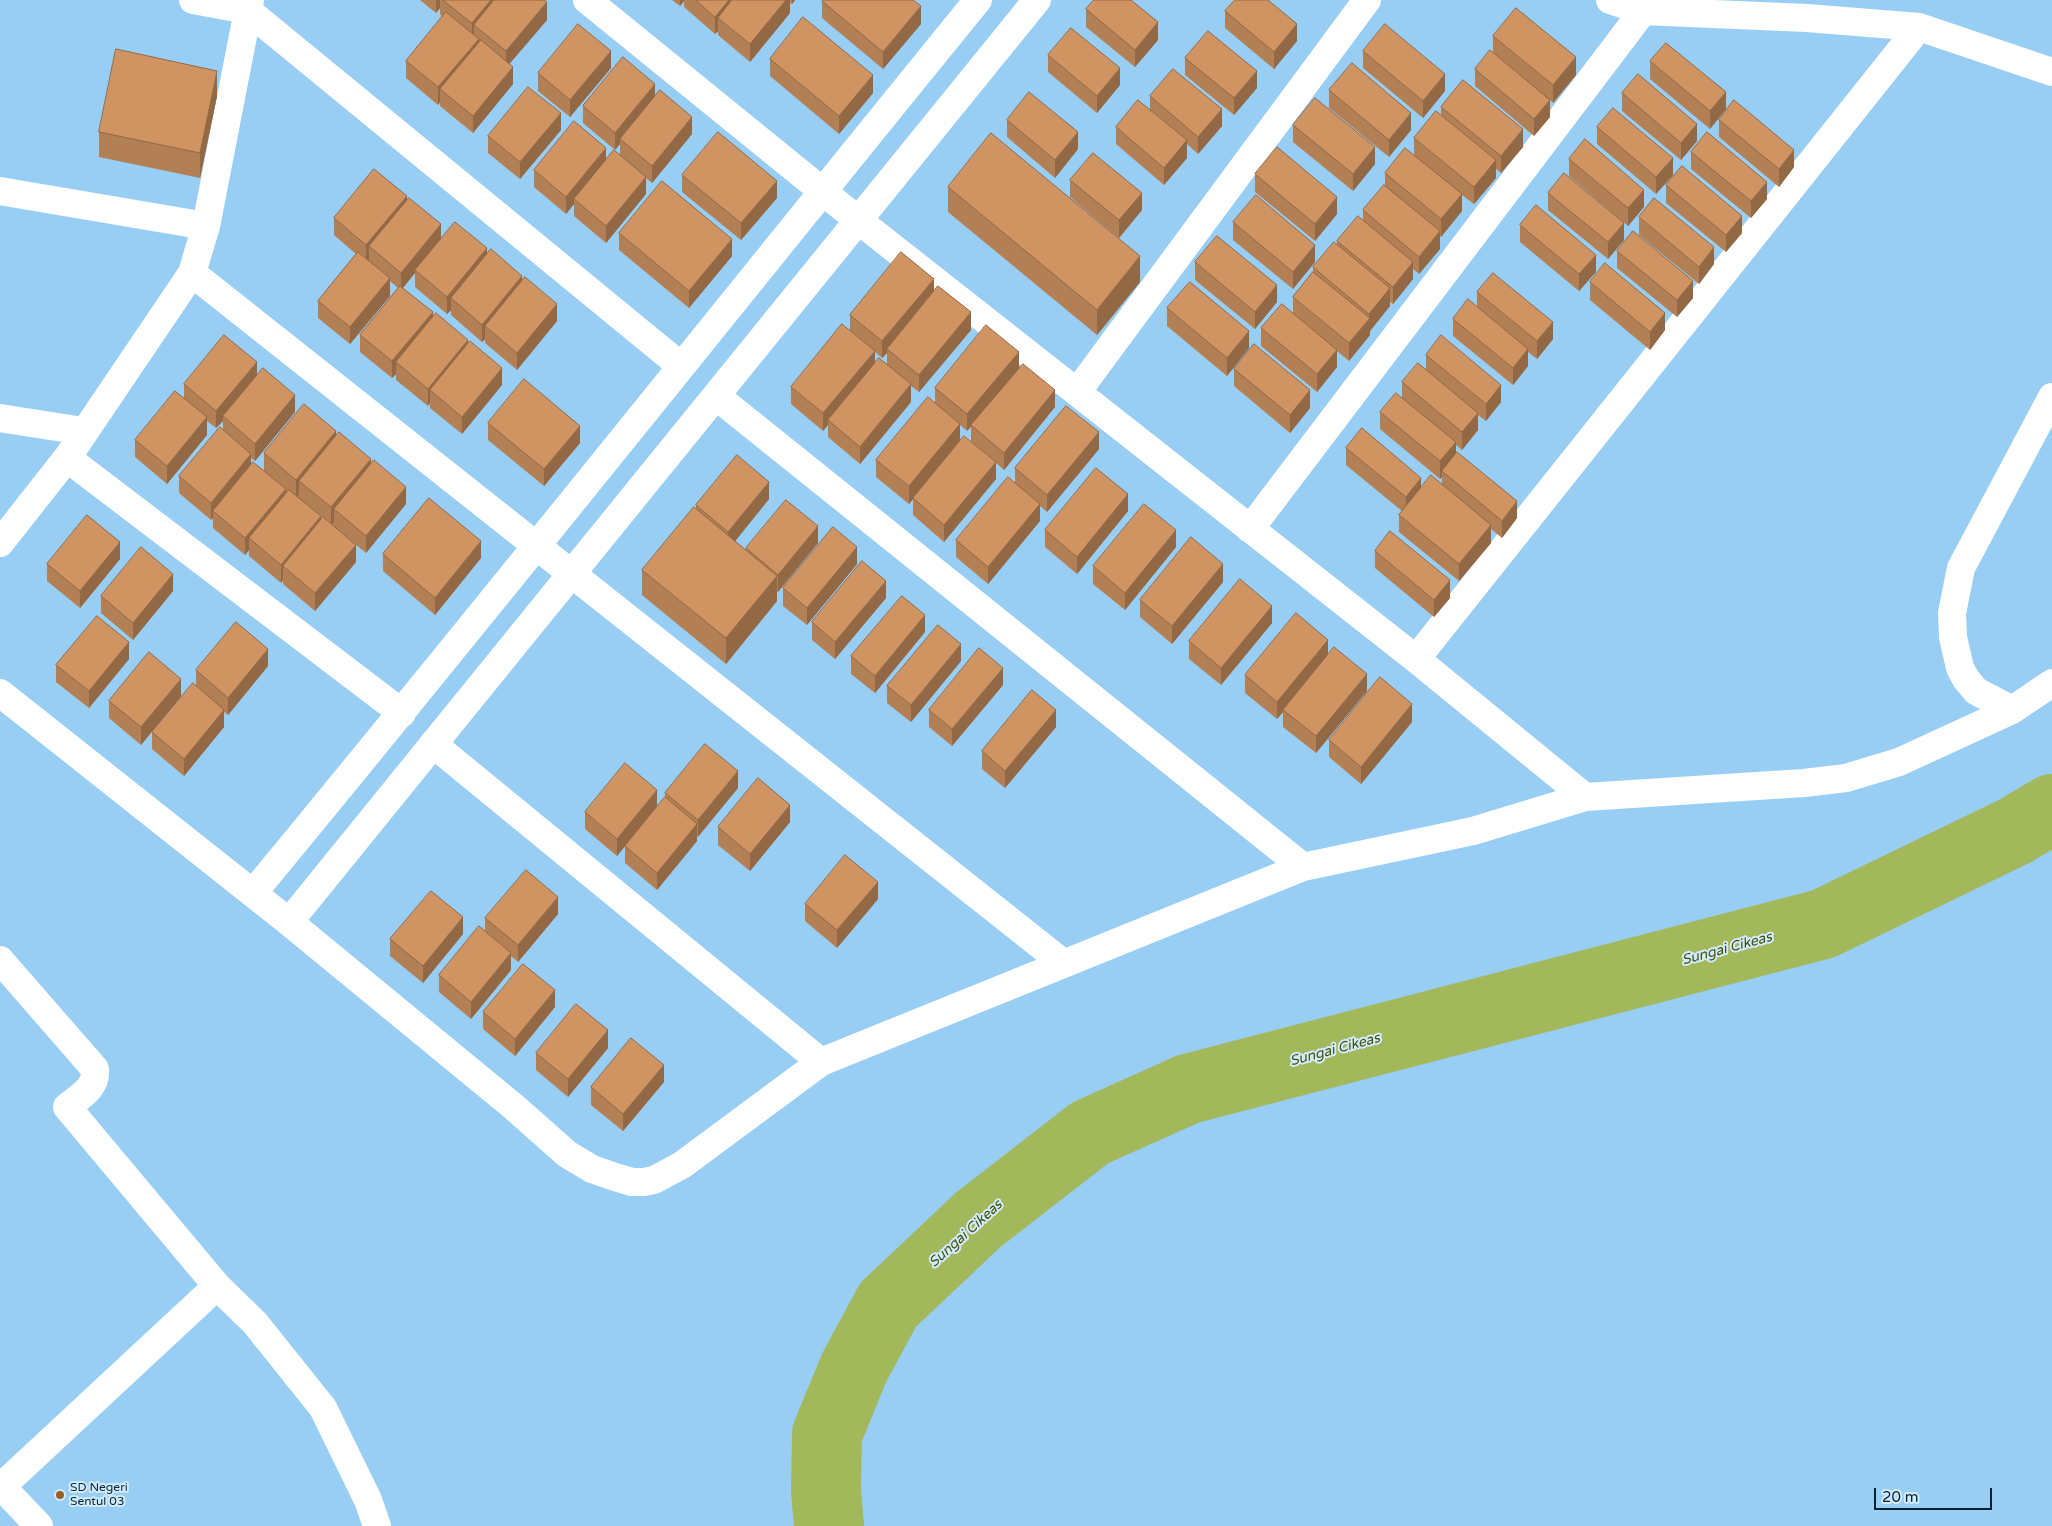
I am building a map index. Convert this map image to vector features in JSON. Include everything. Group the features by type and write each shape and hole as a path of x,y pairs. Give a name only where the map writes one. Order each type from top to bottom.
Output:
{"street":[{"path":"193,0 248,5 681,366"},
{"path":"588,0 823,192 1416,659 1584,797"},
{"path":"290,922 1036,0"},
{"path":"1077,392 1367,0"},
{"path":"1610,0 1643,11 1807,18 1919,27 2052,72"},
{"path":"253,893 402,713 823,192 970,3"},
{"path":"0,543 66,458 192,273 206,226 248,5"},
{"path":"1250,529 1643,11"},
{"path":"1416,659 1919,27"},
{"path":"0,191 206,226"},
{"path":"192,273 1063,963"},
{"path":"716,396 1303,867"},
{"path":"2012,710 1976,691 1966,679 1960,668 1952,637 1952,613 1960,568 2052,397"},
{"path":"0,418 83,432"},
{"path":"66,458 402,713"},
{"path":"0,693 290,922 514,1107 567,1154 592,1169 632,1182 654,1180 682,1165 821,1062 1303,867 1473,831 1584,797 1804,784 1846,778 1899,762 2012,710 2052,683"},
{"path":"433,744 821,1062"},
{"path":"0,960 95,1069 96,1077 92,1086 67,1107 216,1286 255,1323 323,1408 368,1500 377,1526"},
{"path":"39,1526 1,1487 216,1286"}],"building":[{"path":"443,0 491,0 472,23"},
{"path":"494,0 544,0 547,2 506,51 474,25"},
{"path":"696,0 729,0 715,17"},
{"path":"732,0 786,0 750,44 718,18"},
{"path":"823,0 913,0 921,6 883,52"},
{"path":"1094,0 1131,0 1158,22 1135,50 1086,9"},
{"path":"1235,0 1268,0 1297,24 1274,52 1225,11"},
{"path":"1516,8 1576,57 1553,85 1493,36"},
{"path":"446,12 479,39 438,87 406,61"},
{"path":"803,17 873,75 839,116 770,59"},
{"path":"578,24 611,51 570,100 538,73"},
{"path":"1385,24 1445,74 1423,101 1363,51"},
{"path":"1071,28 1120,68 1097,96 1048,55"},
{"path":"1208,31 1257,71 1234,98 1185,58"},
{"path":"481,40 513,67 473,116 440,89"},
{"path":"1666,43 1726,92 1710,111 1650,61"},
{"path":"116,49 217,71 200,153 99,132"},
{"path":"1490,50 1550,100 1534,119 1475,69"},
{"path":"623,57 655,84 615,133 583,106"},
{"path":"1352,63 1411,113 1389,140 1329,90"},
{"path":"1173,69 1222,109 1198,137 1150,96"},
{"path":"1638,74 1697,124 1681,143 1622,93"},
{"path":"1463,80 1523,129 1501,156 1441,107"},
{"path":"528,87 561,113 520,162 488,136"},
{"path":"660,90 692,117 652,166 620,139"},
{"path":"1029,92 1078,132 1055,160 1007,120"},
{"path":"1315,98 1375,147 1353,174 1293,125"},
{"path":"1138,100 1187,140 1164,168 1116,127"},
{"path":"1734,100 1794,150 1779,169 1719,120"},
{"path":"1613,108 1673,158 1656,177 1597,127"},
{"path":"1436,111 1496,160 1474,187 1414,138"},
{"path":"574,121 606,148 566,197 534,170"},
{"path":"718,132 777,181 741,223 682,175"},
{"path":"1707,132 1767,182 1751,201 1691,152"},
{"path":"991,133 1140,256 1097,310 948,187"},
{"path":"1585,139 1644,190 1628,208 1569,159"},
{"path":"1277,147 1337,197 1315,224 1255,174"},
{"path":"1405,148 1462,194 1441,219 1385,173"},
{"path":"614,150 646,177 606,226 574,199"},
{"path":"1093,153 1142,193 1119,220 1070,180"},
{"path":"1682,166 1742,216 1726,235 1666,185"},
{"path":"374,169 407,196 366,245 334,218"},
{"path":"1564,173 1624,223 1608,242 1548,193"},
{"path":"662,181 732,239 689,291 619,233"},
{"path":"1384,185 1440,231 1419,257 1363,210"},
{"path":"1256,195 1315,245 1293,272 1233,222"},
{"path":"409,198 441,224 401,273 369,246"},
{"path":"1654,198 1714,247 1699,267 1639,217"},
{"path":"1536,205 1596,255 1579,274 1520,225"},
{"path":"1358,216 1413,262 1393,287 1337,241"},
{"path":"455,222 487,248 447,297 415,270"},
{"path":"1633,231 1693,281 1677,300 1617,251"},
{"path":"1217,236 1277,285 1255,312 1195,262"},
{"path":"1334,242 1390,288 1369,314 1313,267"},
{"path":"491,249 522,276 482,325 451,298"},
{"path":"358,252 390,278 350,327 318,301"},
{"path":"901,252 934,279 882,341 850,315"},
{"path":"1605,263 1665,313 1650,332 1590,282"},
{"path":"1313,272 1370,318 1349,343 1293,297"},
{"path":"1493,273 1553,322 1537,341 1477,292"},
{"path":"525,277 557,304 517,353 485,326"},
{"path":"1190,282 1249,331 1227,358 1167,308"},
{"path":"400,286 433,312 392,361 360,335"},
{"path":"938,286 971,312 919,375 887,349"},
{"path":"1468,299 1528,349 1513,368 1453,319"},
{"path":"1282,304 1337,350 1317,374 1261,328"},
{"path":"436,313 468,340 428,389 396,362"},
{"path":"842,324 875,351 823,413 791,387"},
{"path":"986,325 1019,352 967,414 935,388"},
{"path":"224,335 257,362 216,411 184,384"},
{"path":"1441,335 1501,385 1486,404 1426,355"},
{"path":"470,341 502,368 462,417 430,390"},
{"path":"1254,344 1310,390 1290,415 1234,369"},
{"path":"879,358 911,384 860,447 828,420"},
{"path":"1418,363 1478,413 1462,432 1402,382"},
{"path":"1023,364 1055,390 1004,453 971,425"},
{"path":"263,368 295,395 255,444 223,416"},
{"path":"524,379 580,426 544,469 488,423"},
{"path":"175,391 207,417 167,466 135,440"},
{"path":"1396,393 1456,442 1440,461 1380,412"},
{"path":"928,397 960,424 909,486 876,460"},
{"path":"304,404 336,431 296,480 264,453"},
{"path":"1066,406 1099,432 1047,495 1015,468"},
{"path":"220,427 251,454 211,503 179,476"},
{"path":"1362,428 1421,478 1406,497 1346,448"},
{"path":"339,432 371,459 331,507 299,481"},
{"path":"964,436 996,462 944,525 913,498"},
{"path":"1457,452 1517,501 1502,521 1442,471"},
{"path":"737,455 769,482 728,532 696,505"},
{"path":"374,460 406,487 366,536 334,509"},
{"path":"253,462 286,489 245,538 213,511"},
{"path":"1096,468 1128,494 1077,557 1045,530"},
{"path":"1431,475 1491,525 1459,564 1399,515"},
{"path":"1008,477 1040,504 988,567 956,540"},
{"path":"289,490 321,516 281,565 249,538"},
{"path":"429,498 481,541 435,598 383,554"},
{"path":"786,500 818,526 778,575 746,548"},
{"path":"1144,504 1176,530 1125,593 1093,566"},
{"path":"694,507 777,576 726,638 642,570"},
{"path":"87,515 120,542 80,591 47,564"},
{"path":"323,517 356,545 315,593 283,566"},
{"path":"833,527 857,547 807,608 783,588"},
{"path":"1390,531 1450,580 1434,600 1375,551"},
{"path":"1191,537 1223,564 1172,626 1140,600"},
{"path":"141,547 173,574 133,623 101,596"},
{"path":"862,561 886,581 835,642 812,622"},
{"path":"1240,579 1272,606 1221,668 1189,641"},
{"path":"902,596 925,615 875,676 851,656"},
{"path":"1296,613 1328,640 1277,702 1245,675"},
{"path":"97,616 129,642 89,691 56,665"},
{"path":"236,622 268,649 228,698 196,670"},
{"path":"938,625 961,644 911,705 887,686"},
{"path":"1334,647 1367,674 1316,736 1283,710"},
{"path":"979,648 1003,668 952,729 929,710"},
{"path":"149,652 181,679 141,727 109,701"},
{"path":"1380,677 1412,704 1361,767 1329,740"},
{"path":"193,683 224,710 184,759 152,732"},
{"path":"1032,690 1056,710 1005,771 982,751"},
{"path":"705,744 738,771 698,820 665,793"},
{"path":"625,763 657,790 617,839 585,812"},
{"path":"758,778 790,805 750,854 718,827"},
{"path":"665,797 697,824 657,873 625,846"},
{"path":"845,855 878,882 837,930 805,904"},
{"path":"526,870 558,897 518,945 485,918"},
{"path":"431,891 463,917 423,966 390,939"},
{"path":"479,926 511,953 471,1002 439,975"},
{"path":"523,964 555,990 515,1039 483,1012"},
{"path":"576,1004 608,1030 568,1079 536,1053"},
{"path":"631,1038 664,1065 623,1114 591,1087"}],"waterway":[{"name":"Sungai Cikeas","path":"829,1526 826,1490 827,1434 854,1368 888,1305 978,1220 1090,1133 1188,1089 1823,924 2015,831 2052,809"}],"place":[{"name":"SD Negeri Sentul 03","path":"60,1495"}]}
